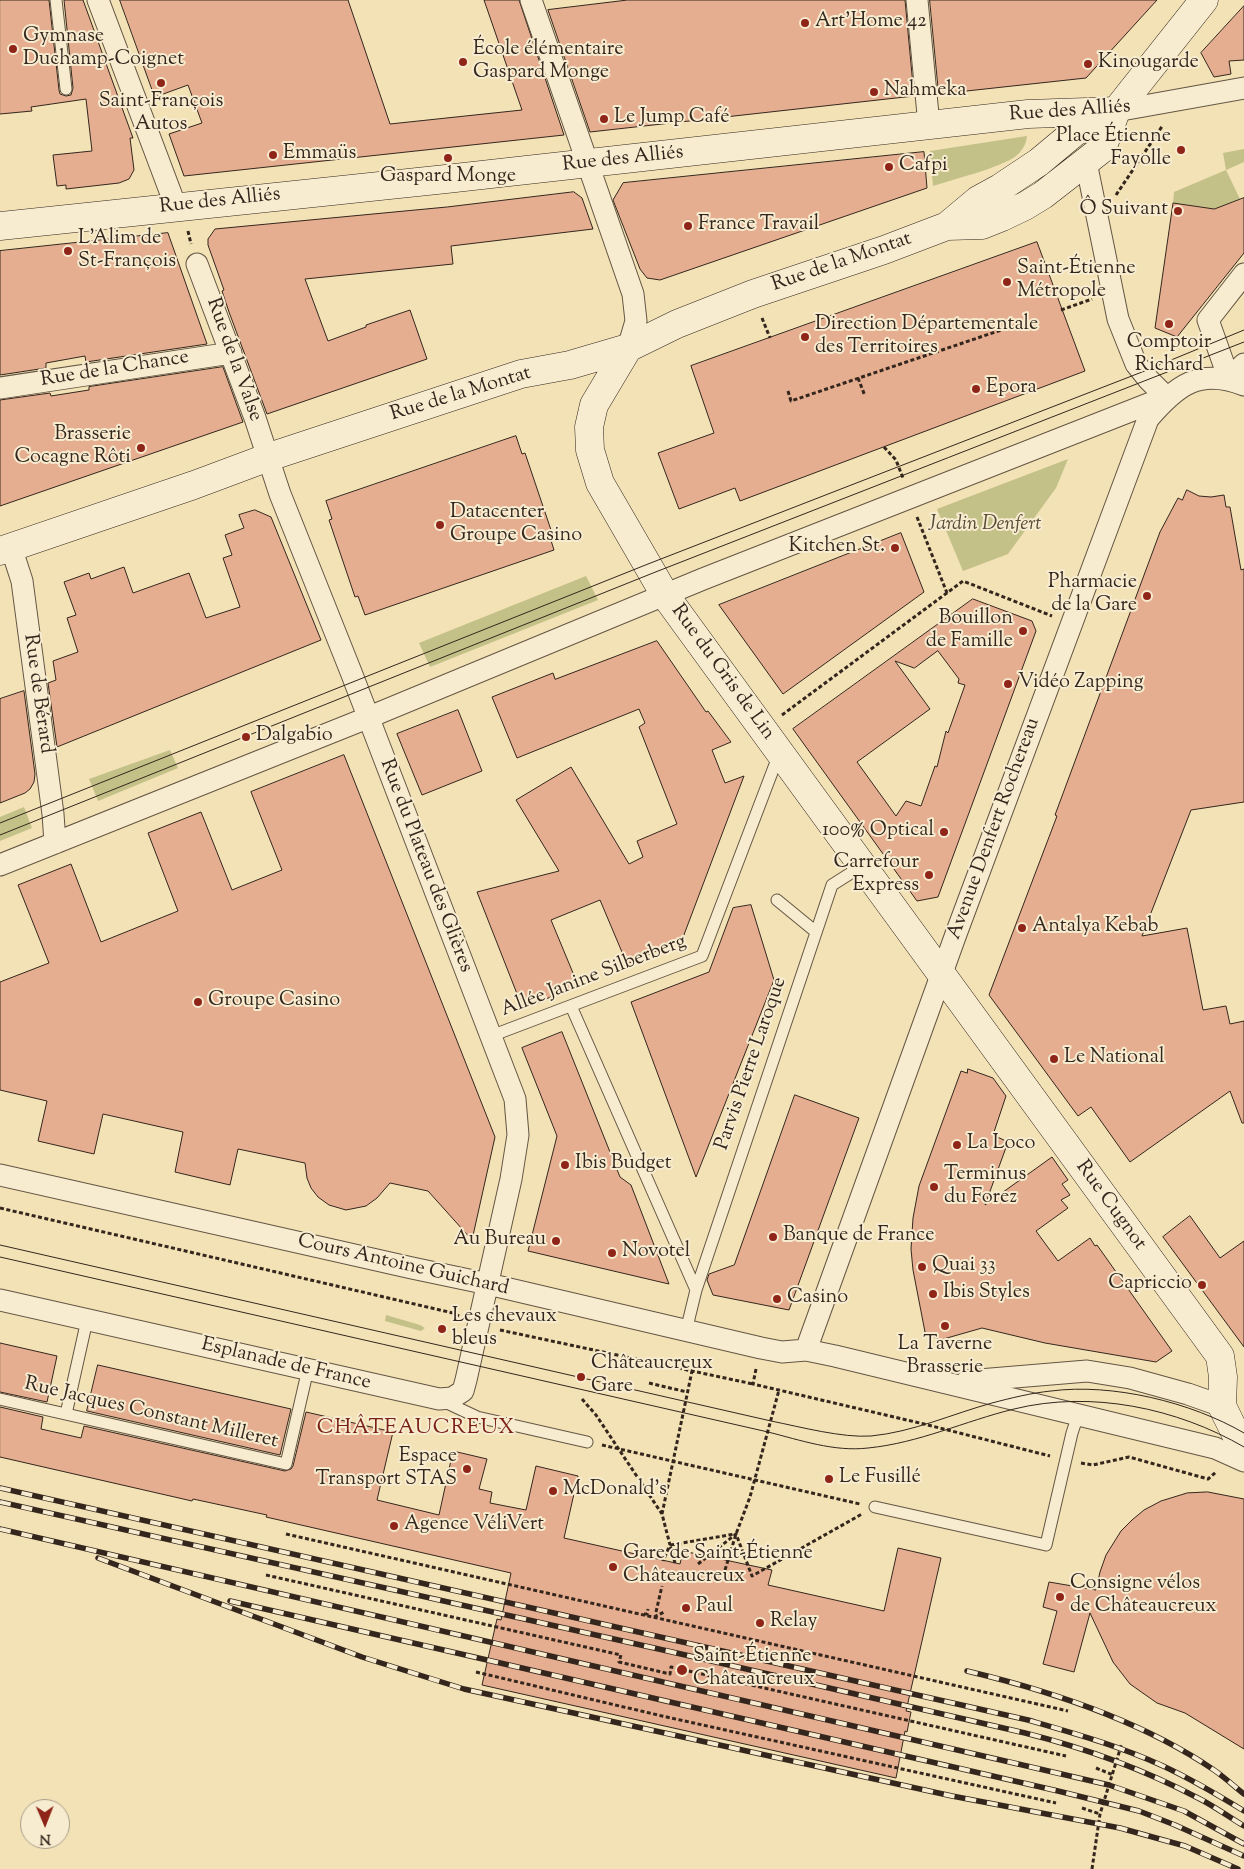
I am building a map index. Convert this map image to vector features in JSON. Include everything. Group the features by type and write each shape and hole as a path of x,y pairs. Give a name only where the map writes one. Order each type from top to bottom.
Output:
{"main road":[{"path":"1116,111 1204,0"},
{"name":"Rue des Alliés","path":"0,226 588,164 1028,114 1116,111"},
{"name":"Rue de la Montat","path":"947,226 982,225 1025,206 1043,195 1102,149 1116,111"},
{"name":"Rue de la Montat","path":"6,549 268,457 521,374 561,368 628,348 677,324 753,294 884,250 947,226 978,200 1039,162 1074,132 1116,111"},
{"name":"Rue du Gris de Lin","path":"628,348 594,405 589,427 590,450 600,483 665,594 942,975"},
{"name":"Rue Cugnot","path":"942,975 1220,1356 1223,1377 1233,1413 1240,1456"}],"street":[{"path":"98,0 176,206"},
{"path":"532,0 633,294 636,321 628,348"},
{"path":"917,0 929,125"},
{"name":"Rue des Alliés","path":"1116,111 1244,88"},
{"path":"0,865 367,718 665,594 1166,398 1136,364 1122,332 1112,293 1086,162"},
{"name":"Rue de la Valse","path":"197,264 231,352 268,457"},
{"path":"1236,382 1208,320 1244,274"},
{"name":"Rue de la Chance","path":"0,388 231,352"},
{"path":"1236,382 1244,364"},
{"name":"Avenue Denfert Rochereau","path":"806,1350 942,975 1148,419 1166,398 1190,382 1211,378 1236,382"},
{"name":"Rue du Plateau des Glières","path":"268,457 280,494 515,1100 518,1135 511,1179 488,1284"},
{"name":"Rue de Bérard","path":"6,549 22,580 53,814 55,843"},
{"name":"Cours Antoine Guichard","path":"0,1175 782,1352 806,1350 946,1382 1215,1448 1240,1456"},
{"path":"439,1399 452,1398 463,1391 488,1284"},
{"name":"Esplanade de France","path":"0,1300 439,1399"},
{"path":"946,1382 1087,1371 1130,1378 1188,1394 1233,1413"}],"lane":[{"path":"56,0 66,89"},
{"name":"Allée Janine Silberberg","path":"491,1036 702,956 780,752"},
{"name":"Parvis Pierre Laroque","path":"686,1331 696,1290 832,885 862,866"},
{"path":"777,900 816,932"},
{"path":"571,1006 696,1290"},
{"path":"66,1414 87,1320"},
{"name":"Rue Jacques Constant Milleret","path":"0,1399 286,1464 308,1370"},
{"path":"439,1399 477,1417 587,1442"},
{"path":"875,1507 1046,1545 1065,1460 1078,1415"}],"path":[{"path":"1062,310 1112,293"},
{"path":"788,391 791,401 1013,326"},
{"path":"858,378 865,396"},
{"path":"942,579 947,593"},
{"path":"763,729 963,581 1072,624"},
{"path":"0,1208 453,1313 478,1325 753,1384 1065,1460 1093,1464 1129,1457 1208,1479 1240,1456"},
{"path":"753,1384 758,1364"},
{"path":"662,1514 692,1371"},
{"path":"649,1384 687,1392"},
{"path":"725,1570 750,1497 779,1390"},
{"path":"582,1399 596,1415 662,1514 675,1563"},
{"path":"587,1442 875,1507"},
{"path":"736,1534 752,1576 875,1507"},
{"path":"286,1534 1068,1711"},
{"path":"670,1545 736,1534"},
{"path":"698,1564 736,1534"},
{"path":"663,1561 670,1545"},
{"path":"266,1575 621,1655 619,1662 670,1674 672,1667 1066,1756"},
{"path":"656,1612 662,1586"},
{"path":"647,1615 648,1608"},
{"path":"647,1615 654,1617 664,1612"},
{"path":"476,1672 662,1716 1056,1803"},
{"path":"1092,1869 1100,1814 1122,1744"},
{"path":"1096,1768 1113,1775"},
{"path":"1082,1808 1100,1814"}],"green space":[{"path":"1027,136 1022,150 1009,160 988,169 933,186 930,151"},
{"path":"1244,149 1244,162 1226,170 1223,153"},
{"path":"1226,170 1240,199 1203,214 1200,207 1173,203 1174,192"},
{"name":"Jardin Denfert","path":"1068,459 1056,488 1008,554 963,571 937,509"},
{"path":"586,576 598,600 430,667 419,643"},
{"path":"170,750 178,768 98,801 89,779"},
{"path":"24,807 32,828 0,841 0,817"},
{"path":"386,1315 425,1328 421,1331 385,1321"}],"building":[{"path":"0,0 49,0 59,90 60,94 66,96 71,95 73,88 64,0 83,0 133,138 130,138 134,170 129,179 119,183 66,189 66,185 57,186 53,155 92,151 86,99 31,107 32,111 0,114"},
{"path":"120,0 348,0 390,124 522,110 484,0 519,0 564,135 184,176 169,134 202,123 188,85 155,97"},
{"path":"628,0 905,0 914,96 590,132 548,10"},
{"path":"930,0 1157,0 1086,78 939,94"},
{"path":"1244,6 1244,60 1229,61 1231,74 1214,77 1201,53"},
{"path":"924,152 927,188 660,280 647,278 640,269 613,200 623,183"},
{"path":"574,192 582,198 593,229 451,246 453,264 305,279 328,341 366,327 366,325 410,310 427,359 267,414 229,312 222,291 224,290 208,245 208,239 215,229 447,207"},
{"path":"1244,198 1244,253 1177,337 1155,328 1173,203 1214,209"},
{"path":"168,233 207,344 86,362 85,356 46,363 46,368 0,375 0,251"},
{"path":"1037,242 1085,371 740,501 735,488 679,509 658,453 714,433 691,366"},
{"path":"223,367 243,422 0,506 0,400 50,393 51,396 89,390 89,387"},
{"name":"Datacenter Groupe Casino","path":"516,436 522,454 525,453 551,530 548,531 554,550 365,615 358,596 355,597 329,520 332,519 326,501"},
{"path":"1187,490 1199,496 1224,495 1226,507 1230,507 1241,570 1244,569 1244,802 1191,810 1142,936 1187,928 1203,1010 1226,1006 1230,1024 1244,1021 1244,1123 1242,1123 1230,1091 1130,1162 1091,1107 1078,1116 989,995 1057,816 1055,815 1160,532 1178,498 1182,500"},
{"path":"255,510 271,517 321,640 57,747 48,683 56,680 53,661 78,652 67,618 76,615 64,582 89,573 91,579 124,567 133,593 189,573 206,618 240,607 223,558 232,555 225,535 244,528 239,515"},
{"path":"901,533 924,592 783,694 719,605"},
{"path":"973,599 1032,621 1036,631 938,897 917,901 793,729","holes":["938,651 959,679 958,683 965,685 948,733 946,731 937,767 935,766 921,806 906,801 896,816 857,762 930,709 895,661 914,668"]},
{"path":"657,641 706,712 708,711 731,742 712,750 725,783 744,776 682,940 627,964 600,900 551,920 578,985 523,1009 477,892 559,871 516,800 571,767 629,864 643,857 637,841 677,824 639,727 645,723 639,709 517,758 492,697 553,673 555,679"},
{"path":"24,691 35,774 34,782 25,793 0,803 0,699"},
{"path":"458,710 482,771 422,795 397,734"},
{"name":"Groupe Casino","path":"344,755 495,1137 472,1240 428,1191 390,1183 377,1198 366,1206 346,1210 329,1205 318,1197 311,1188 307,1178 305,1163 238,1149 230,1185 175,1172 183,1132 103,1114 94,1154 38,1141 47,1101 0,1090 0,982 49,963 18,885 71,864 101,942 178,911 148,833 201,812 232,890 282,870 251,792"},
{"path":"751,905 774,980 696,1177 631,1002 709,972 733,908"},
{"path":"562,1032 620,1177 631,1185 669,1284 528,1251 557,1136 522,1048"},
{"path":"968,1069 993,1078 1006,1096 993,1135 1008,1142 985,1205 1052,1157 1068,1180 1062,1184 1070,1195 1061,1200 1068,1208 1036,1231 1058,1261 1090,1238 1095,1246 1097,1245 1172,1351 1156,1362 1045,1343 982,1328 940,1340 925,1332 913,1270 911,1249 913,1218 919,1186 961,1071 967,1073"},
{"path":"795,1095 859,1118 789,1310 713,1295 707,1280 709,1274 734,1265"},
{"path":"1190,1216 1220,1258 1244,1241 1244,1347 1163,1237"},
{"path":"0,1343 57,1356 47,1402 0,1392"},
{"path":"98,1365 291,1409 280,1455 87,1411"},
{"path":"0,1407 43,1417 41,1429 81,1438 84,1426 285,1471 293,1466 306,1412 393,1432 377,1500 439,1515 453,1451 487,1459 479,1489 492,1492 490,1503 526,1510 536,1466 578,1476 564,1538 680,1564 683,1551 772,1570 768,1585 884,1611 898,1548 941,1558 906,1711 911,1712 907,1732 905,1731 896,1778 482,1685 497,1619 501,1620 511,1573 266,1517 267,1515 193,1499 192,1501 0,1457"},
{"path":"1208,1492 1244,1499 1244,1749 1185,1713 1157,1703 1130,1684 1113,1662 1090,1613 1074,1672 1043,1664 1057,1611 1043,1607 1049,1582 1096,1590 1106,1555 1121,1531 1132,1520 1144,1510 1161,1501 1187,1493"}],"tram line":[{"path":"0,823 648,564 1142,372 1244,330"},
{"path":"0,835 653,573 1244,342"},
{"path":"0,1245 835,1434 860,1436 887,1434 1014,1398 1044,1392 1075,1389 1099,1390 1150,1397 1200,1412 1244,1433"},
{"path":"0,1257 830,1447 855,1449 887,1445 924,1437 1014,1409 1073,1401 1133,1406 1162,1413 1218,1433 1244,1447"}],"railway":[{"path":"0,1488 1028,1720 1096,1740 1147,1759 1194,1782 1244,1811"},
{"path":"0,1502 1025,1733 1070,1745 1135,1769 1204,1801 1244,1826"},
{"path":"0,1529 1109,1785 1184,1811 1244,1844"},
{"path":"98,1558 362,1657 464,1689 952,1796 1120,1828 1185,1846 1238,1869"},
{"path":"230,1601 1139,1811 1244,1856"},
{"path":"967,1671 1063,1698 1126,1722 1186,1752 1214,1770 1244,1794"}],"place":[{"name":"Art'Home 42","path":"805,23"},
{"name":"Gymnase Duchamp-Coignet","path":"13,49"},
{"name":"École élémentaire Gaspard Monge","path":"463,62"},
{"name":"Kinougarde","path":"1088,64"},
{"name":"Saint-François Autos","path":"161,83"},
{"name":"Nahmeka","path":"874,92"},
{"name":"Le Jump Café","path":"604,119"},
{"name":"Place Étienne Fayolle","path":"1181,150"},
{"name":"Emmaüs","path":"273,155"},
{"name":"Gaspard Monge","path":"448,158"},
{"name":"Cafpi","path":"889,167"},
{"name":"Ô Suivant","path":"1178,211"},
{"name":"France Travail","path":"688,226"},
{"name":"L’Alim de St-François","path":"68,251"},
{"name":"Saint-Étienne Métropole","path":"1007,282"},
{"name":"Comptoir Richard","path":"1169,324"},
{"name":"Direction Départementale des Territoires","path":"805,337"},
{"name":"Epora","path":"976,389"},
{"name":"Brasserie Cocagne Rôti","path":"141,448"},
{"name":"Datacenter Groupe Casino","path":"440,525"},
{"name":"Kitchen St.","path":"895,548"},
{"name":"Pharmacie de la Gare","path":"1147,596"},
{"name":"Bouillon de Famille","path":"1023,631"},
{"name":"Vidéo Zapping","path":"1008,684"},
{"name":"Dalgabio","path":"246,737"},
{"name":"100% Optical","path":"944,832"},
{"name":"Carrefour Express","path":"929,875"},
{"name":"Antalya Kebab","path":"1022,928"},
{"name":"Groupe Casino","path":"198,1002"},
{"name":"Le National","path":"1054,1059"},
{"name":"La Loco","path":"957,1145"},
{"name":"Ibis Budget","path":"565,1165"},
{"name":"Terminus du Forez","path":"934,1187"},
{"name":"Banque de France","path":"773,1237"},
{"name":"Au Bureau","path":"556,1241"},
{"name":"Novotel","path":"612,1253"},
{"name":"Quai 33","path":"922,1267"},
{"name":"Capriccio","path":"1202,1285"},
{"name":"Ibis Styles","path":"933,1294"},
{"name":"Casino","path":"777,1299"},
{"name":"La Taverne Brasserie","path":"945,1326"},
{"name":"Les chevaux bleus","path":"442,1329"},
{"name":"Châteaucreux Gare","path":"581,1377"},
{"name":"Espace Transport STAS","path":"467,1469"},
{"name":"Le Fusillé","path":"829,1479"},
{"name":"McDonald's","path":"553,1491"},
{"name":"Agence VéliVert","path":"394,1526"},
{"name":"Gare de Saint-Étienne Châteaucreux","path":"613,1567"},
{"name":"Consigne vélos de Châteaucreux","path":"1060,1597"},
{"name":"Paul","path":"686,1608"},
{"name":"Relay","path":"760,1623"},
{"name":"Saint-Étienne Châteaucreux","path":"682,1670"}],"district":[{"name":"CHÂTEAUCREUX","path":"416,1429"}]}
